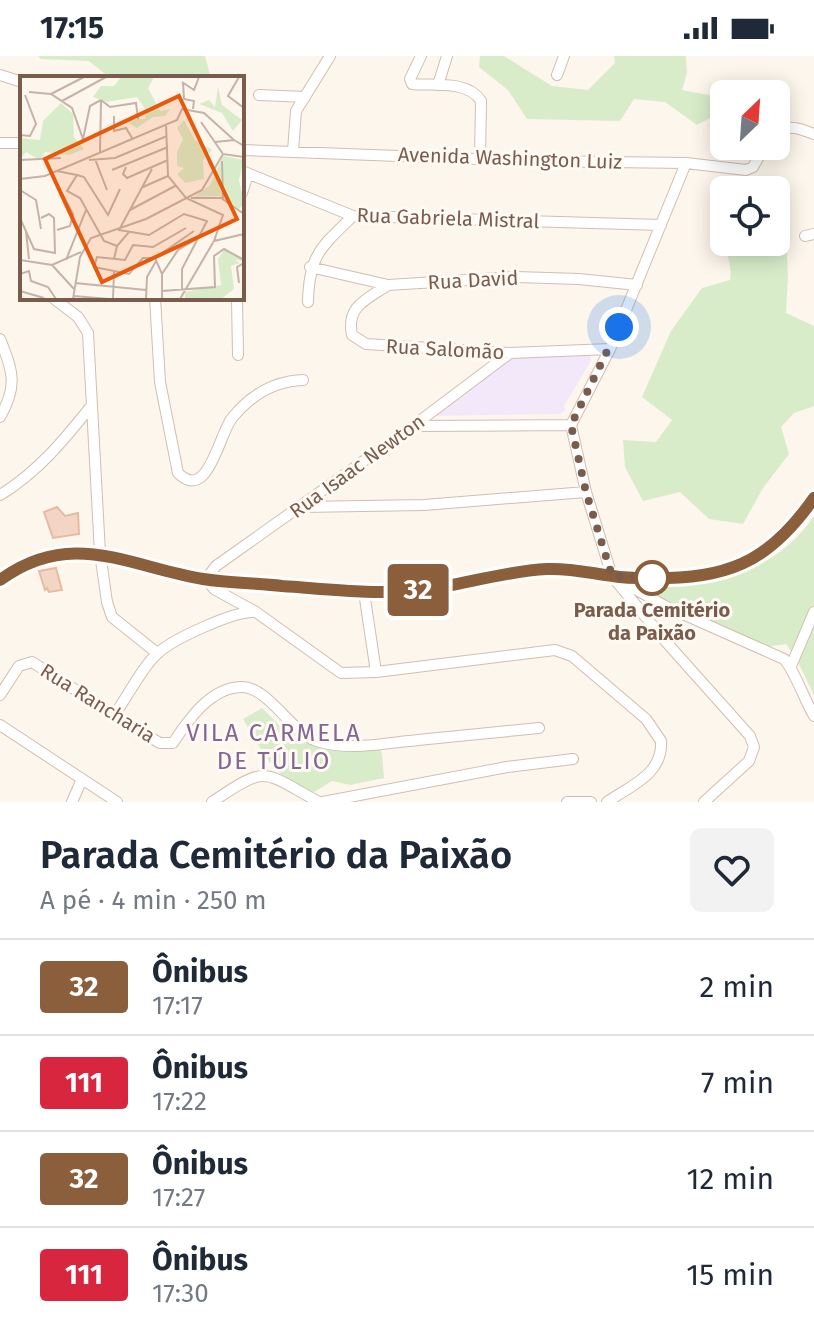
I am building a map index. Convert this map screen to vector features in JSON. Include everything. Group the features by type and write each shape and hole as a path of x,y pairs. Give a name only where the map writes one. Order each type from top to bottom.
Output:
{"main road":[{"path":"0,580 47,556 100,553 206,579 364,592 428,589 519,571 548,569 584,570 612,576 705,576 733,569 761,555 804,513 814,498"}],"street":[{"path":"293,151 296,111 330,56"},
{"path":"421,56 410,82 467,89 481,101 480,157"},
{"path":"438,85 447,56"},
{"path":"557,75 564,56"},
{"path":"0,75 20,81"},
{"path":"259,95 305,97"},
{"path":"790,128 814,134"},
{"name":"Avenida Washington Luiz","path":"244,150 533,161 686,163 746,170 753,167 757,160"},
{"path":"686,163 610,349 571,425 586,492 612,576 750,736 754,747 749,761 704,802"},
{"name":"Rua Gabriela Mistral","path":"245,172 353,216 661,225"},
{"path":"308,302 310,267 317,254 353,216"},
{"name":"Rua David","path":"310,267 388,285 516,277 637,285"},
{"name":"Rua Salomão","path":"388,285 353,310 349,322 352,335 366,344 510,353 610,349"},
{"path":"56,300 78,317 88,333 100,553 107,602 112,617 157,653"},
{"path":"155,300 160,382 178,473 183,479 192,481 201,478 209,469 232,418 261,391 303,380"},
{"path":"237,300 238,355"},
{"path":"0,339 11,366 13,381 11,394 0,417"},
{"name":"Rua Isaac Newton","path":"206,579 216,566 510,353"},
{"path":"0,495 48,459 92,405"},
{"path":"413,426 571,425"},
{"path":"299,507 424,505 586,492"},
{"path":"612,576 667,607 784,659 791,666 798,687 814,716"},
{"path":"206,579 214,589 256,612 341,673 376,672 541,652 563,652 572,656 646,719 661,741 660,761 653,771 607,802"},
{"path":"364,592 376,672"},
{"path":"115,714 157,653 217,621 256,612"},
{"path":"791,666 814,612"},
{"name":"Rua Rancharia","path":"0,695 19,666 32,662 160,743 173,743 192,713 224,691 240,687 253,689 313,739 333,744 363,745 539,728"},
{"path":"0,725 117,802"},
{"path":"212,802 247,778 259,774 270,776 321,802 507,767 573,759"},
{"path":"72,802 82,779"},
{"path":"567,802 591,802"}],"shaded area":[{"path":"511,355 590,355 591,361 564,406 565,411 559,414 435,416"}],"green space":[{"path":"38,56 205,56 210,76 108,76 89,61 41,59"},
{"path":"480,56 504,56 552,86 588,90 615,63 614,56 686,56 687,73 682,90 710,95 710,118 697,125 665,102 634,99 620,121 527,119 508,90 479,67"},
{"path":"727,256 787,256 786,313 814,326 814,406 794,413 781,427 789,454 763,488 743,524 709,519 680,492 643,501 625,467 623,440 656,442 672,420 642,397 671,331 702,288 730,280"},
{"path":"814,516 814,695 786,644 766,647 654,594 658,585 725,577 765,562 799,535"},
{"path":"262,708 297,743 378,746 382,754 384,778 350,785 332,781 314,792 290,782 271,764 243,719"}],"building":[{"path":"57,507 65,516 78,513 79,534 53,538 44,512"},
{"path":"56,568 62,590 49,592 47,588 45,590 39,571"}],"bus line":[{"name":"32","path":"0,580 47,556 64,553 100,553 159,570 206,579 364,592 437,588 519,571 548,569 584,570 632,578 705,576 733,569 761,555 804,513 814,498"}],"place":[{"name":"Parada Cemitério da Paixão","path":"652,578"}],"district":[{"name":"VILA CARMELA DE TÚLIO","path":"274,747"}],"route":[{"path":"619,327 571,425 586,492 612,576 652,578"}]}
